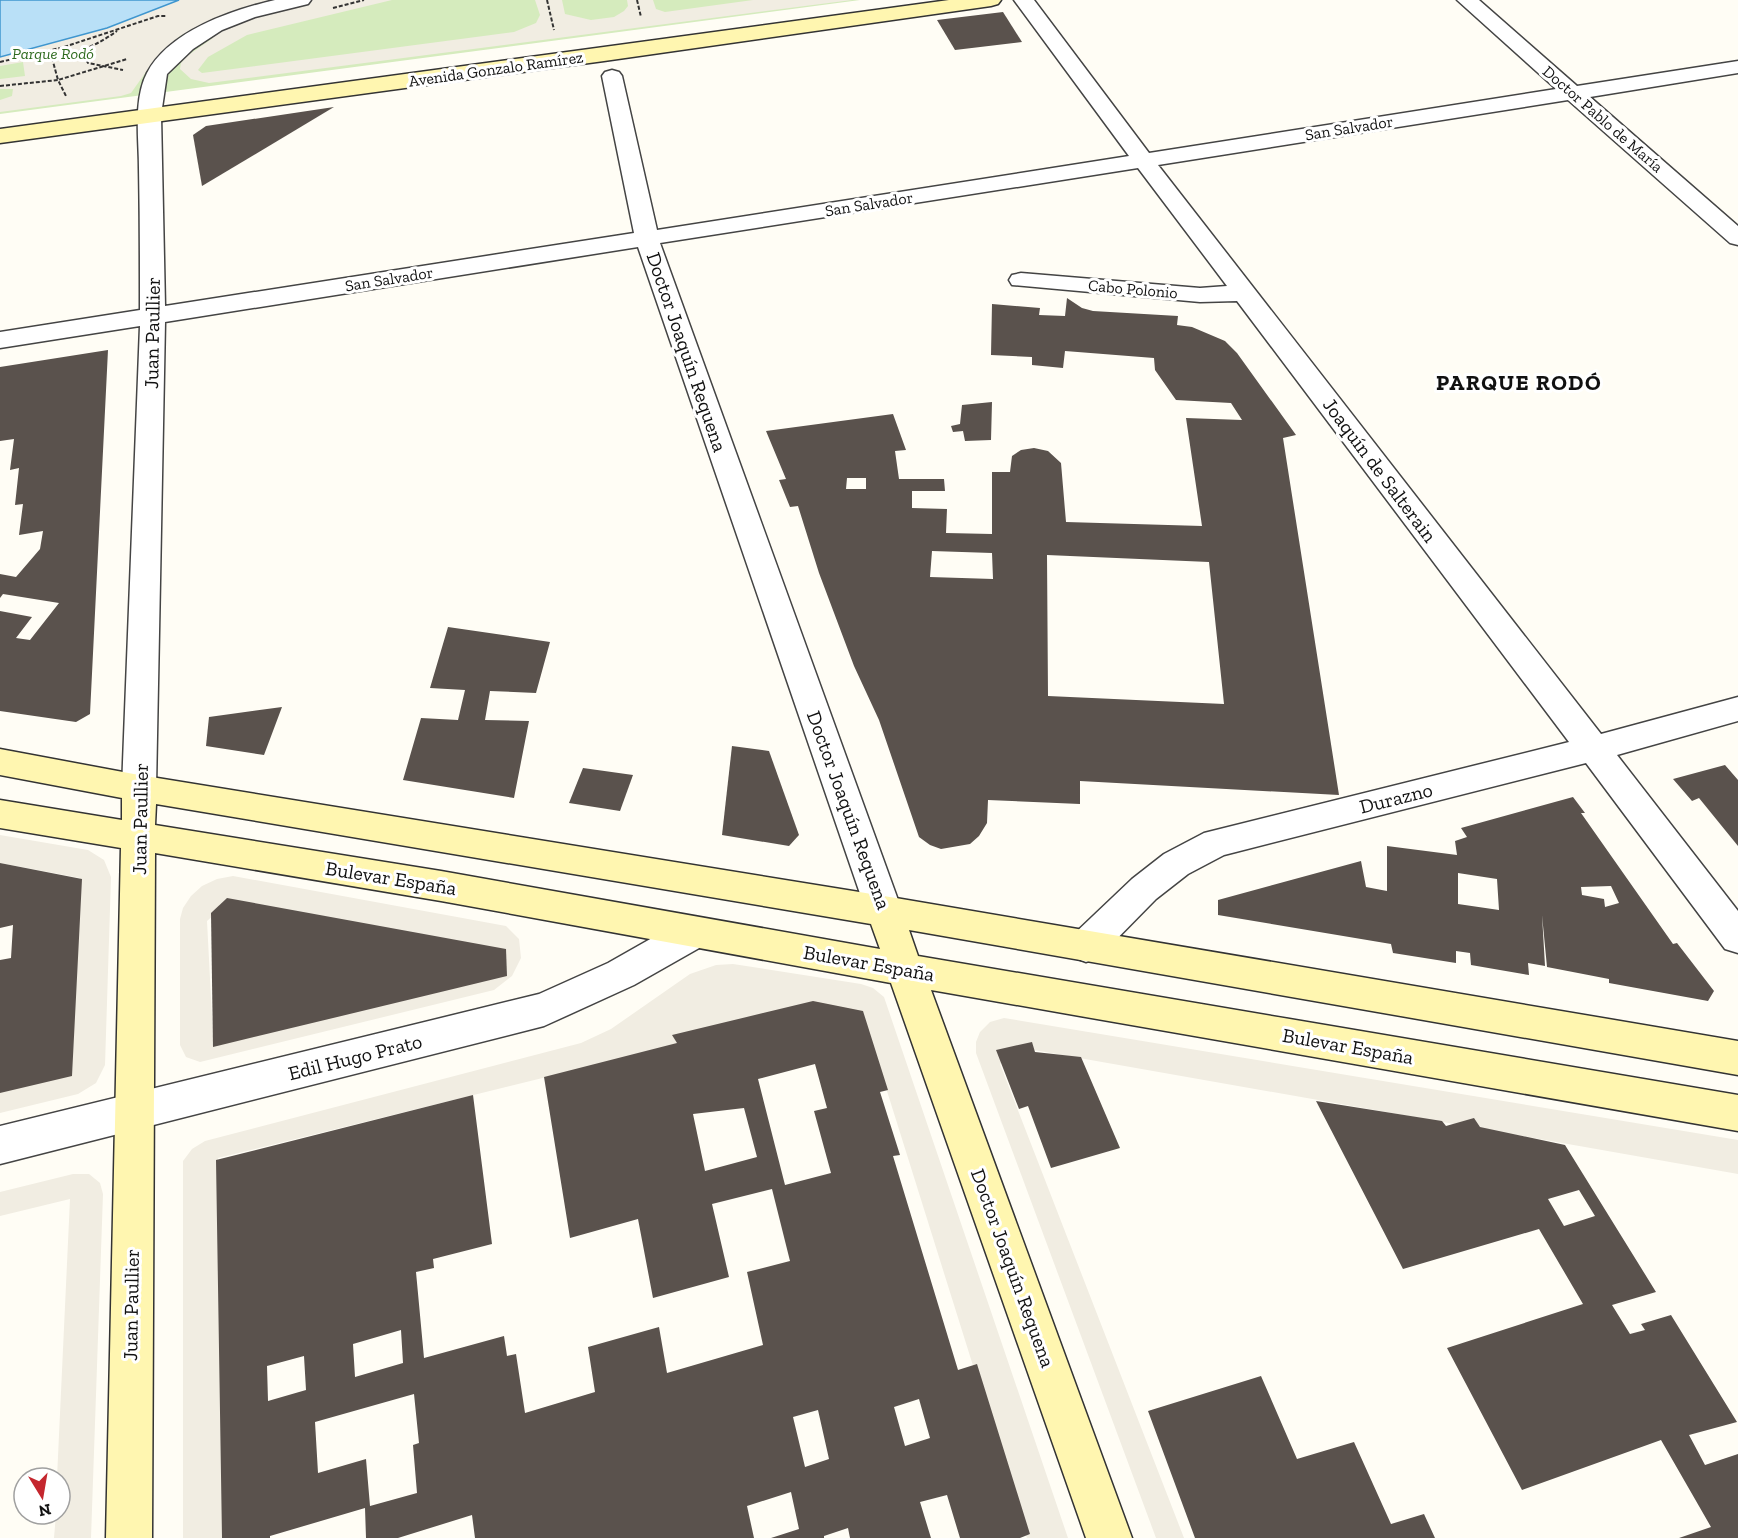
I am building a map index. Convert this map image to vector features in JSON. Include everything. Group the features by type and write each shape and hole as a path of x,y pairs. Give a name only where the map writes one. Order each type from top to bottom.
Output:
{"street":[{"name":"Juan Paullier","path":"129,1538 133,1113 153,316 151,108 158,72 186,42 234,17 301,0"},
{"name":"Avenida Gonzalo Ramírez","path":"0,135 151,108 558,46 911,0"},
{"name":"Avenida Gonzalo Ramírez","path":"0,120 66,112 151,108 991,0"},
{"name":"Joaquín de Salterain","path":"1024,0 1143,160 1738,938"},
{"name":"Doctor Pablo de María","path":"1467,0 1738,238"},
{"name":"San Salvador","path":"0,340 1738,67"},
{"name":"Doctor Joaquín Requena","path":"612,76 647,239 884,911 1109,1538"},
{"name":"Cabo Polonio","path":"1021,280 1200,295 1245,293"},
{"name":"Durazno","path":"1086,946 1160,876 1176,864 1216,843 1593,749 1738,710"},
{"path":"0,762 140,788 884,911 1738,1058"},
{"name":"Bulevar España","path":"0,814 441,886 907,970 1738,1113"},
{"name":"Edil Hugo Prato","path":"0,1145 544,1009 621,974 695,932"}],"path":[{"path":"332,8 364,0"},
{"path":"547,0 558,46"},
{"path":"0,62 34,55 158,16 175,16"},
{"path":"34,55 52,58 80,50 120,29"},
{"path":"80,50 88,63 104,68 126,70"},
{"path":"0,86 58,80 104,68 135,56"},
{"path":"52,58 58,80 66,95 66,112"}],"green space":[{"name":"Parque Rodó","path":"0,0 860,0 0,114"}],"shaded area":[{"path":"179,0 392,0 247,35 208,57 198,70 202,73 514,32 536,23 540,15 535,0 562,0 565,14 591,20 614,17 628,6 627,0 653,0 656,9 665,12 753,0 852,0 209,83 191,79 180,69 181,63 187,56 213,38 193,29 180,36 153,62 131,93 0,112 0,100 12,96 13,89 0,89 0,79 25,76 23,62 0,66 0,57 107,28"},
{"path":"0,835 88,850 104,860 111,877 105,1065 96,1083 78,1094 0,1113 0,1090 72,1073 80,878 0,863"},
{"path":"233,876 506,926 519,939 521,958 512,976 494,990 200,1062 186,1057 180,1045 180,919 183,908 191,896 202,886 217,879","holes":["226,904 213,1036 207,921"]},
{"path":"733,964 861,984 873,988 884,997 1068,1538 1027,1538 866,1024 811,1012 218,1158 224,1538 183,1538 183,1161 192,1149 205,1141 581,1043 611,1029 690,974 716,965"},
{"path":"1004,1018 1738,1140 1738,1174 1017,1047 1000,1064 1184,1538 1156,1538 976,1053 976,1042 980,1032 990,1022"},
{"path":"73,1174 89,1174 100,1183 103,1194 91,1538 54,1538 55,1526 72,1526 72,1466 58,1466 70,1199 0,1216 0,1192"}],"water":[{"path":"0,0 179,0 107,28 0,57"}],"building":[{"path":"1003,12 1022,42 955,50 937,20"},
{"path":"334,107 202,186 193,135 206,126"},
{"path":"1067,298 1082,308 1093,311 1178,316 1177,325 1192,327 1225,341 1237,353 1296,435 1283,438 1339,795 1080,781 1080,804 988,800 987,823 979,836 970,844 941,849 919,837 879,720 854,666 819,573 798,506 790,507 779,480 786,479 766,431 893,414 906,450 895,451 899,479 944,479 945,491 912,491 912,508 947,509 946,533 992,534 992,472 1010,472 1012,456 1021,450 1034,448 1048,451 1061,463 1066,522 1202,526 1186,418 1242,420 1231,403 1176,400 1155,370 1154,358 1065,351 1063,368 1032,365 1032,357 991,355 992,304 1040,308 1039,315 1065,316","holes":["847,478 866,478 866,489 846,489","932,551 992,553 993,579 930,577","1047,555 1209,562 1224,704 1048,696"]},
{"path":"108,350 90,714 76,722 0,711 0,611 32,617 16,638 30,640 59,603 3,594 0,598 0,574 16,577 40,549 43,531 19,535 23,504 15,505 19,468 10,470 14,439 0,441 0,367"},
{"path":"992,402 991,440 965,441 963,431 953,432 951,426 960,424 962,405"},
{"path":"448,627 550,642 536,693 490,691 485,720 529,721 514,798 403,780 421,718 458,720 465,690 430,688"},
{"path":"282,707 264,755 206,746 209,717"},
{"path":"732,746 769,751 799,835 789,846 722,835"},
{"path":"1725,765 1738,780 1738,846 1699,798 1692,801 1673,779"},
{"path":"583,768 633,775 620,811 569,803"},
{"path":"1573,797 1585,813 1581,813 1673,944 1677,943 1714,991 1708,1001 1609,983 1609,979 1547,967 1542,915 1545,966 1528,963 1529,975 1471,965 1470,953 1456,951 1456,963 1393,953 1391,944 1218,915 1218,900 1361,861 1366,887 1387,891 1387,846 1457,855 1455,841 1467,837 1461,828","holes":["1458,873 1497,879 1499,910 1458,904","1611,886 1619,903 1605,907 1604,899 1582,895 1581,887"]},
{"path":"0,863 82,879 72,1076 0,1093 0,960 11,958 13,925 0,928"},
{"path":"227,898 506,949 507,976 213,1047 211,913"},
{"path":"813,1001 863,1011 888,1090 880,1092 900,1155 893,1156 958,1370 977,1364 1030,1534 1020,1538 960,1538 947,1495 920,1502 931,1538 850,1538 848,1528 824,1536 824,1538 771,1538 799,1529 791,1492 747,1506 754,1538 475,1538 472,1515 398,1538 366,1538 365,1508 270,1536 270,1538 222,1538 216,1160 473,1095 492,1244 433,1259 434,1268 416,1272 424,1358 504,1336 507,1356 516,1354 525,1413 595,1392 588,1347 659,1327 667,1373 763,1345 747,1272 790,1261 772,1189 712,1204 729,1277 653,1298 638,1219 570,1238 544,1077 677,1043 672,1035","holes":["815,1064 827,1108 814,1111 831,1173 785,1185 758,1079","744,1108 757,1157 705,1171 693,1114","401,1330 403,1363 355,1377 353,1344","304,1356 306,1390 268,1401 267,1366","414,1394 419,1443 413,1445 417,1493 370,1506 366,1459 318,1473 315,1422","919,1399 930,1438 905,1446 894,1407","818,1410 829,1459 805,1467 793,1417"]},
{"path":"1032,1042 1035,1052 1081,1057 1120,1148 1051,1168 1028,1106 1019,1109 996,1050"},
{"path":"1316,1101 1442,1121 1446,1126 1474,1118 1480,1127 1565,1145 1656,1292 1612,1305 1630,1334 1645,1330 1641,1324 1671,1315 1737,1422 1689,1435 1705,1465 1738,1454 1738,1538 1679,1538 1711,1527 1661,1440 1522,1490 1447,1348 1583,1304 1539,1229 1403,1269","holes":["1579,1190 1595,1216 1564,1226 1548,1199"]},
{"path":"1261,1376 1297,1459 1354,1442 1391,1524 1424,1514 1435,1538 1195,1538 1148,1411"}],"district":[{"name":"PARQUE RODÓ","path":"1519,382"}]}
